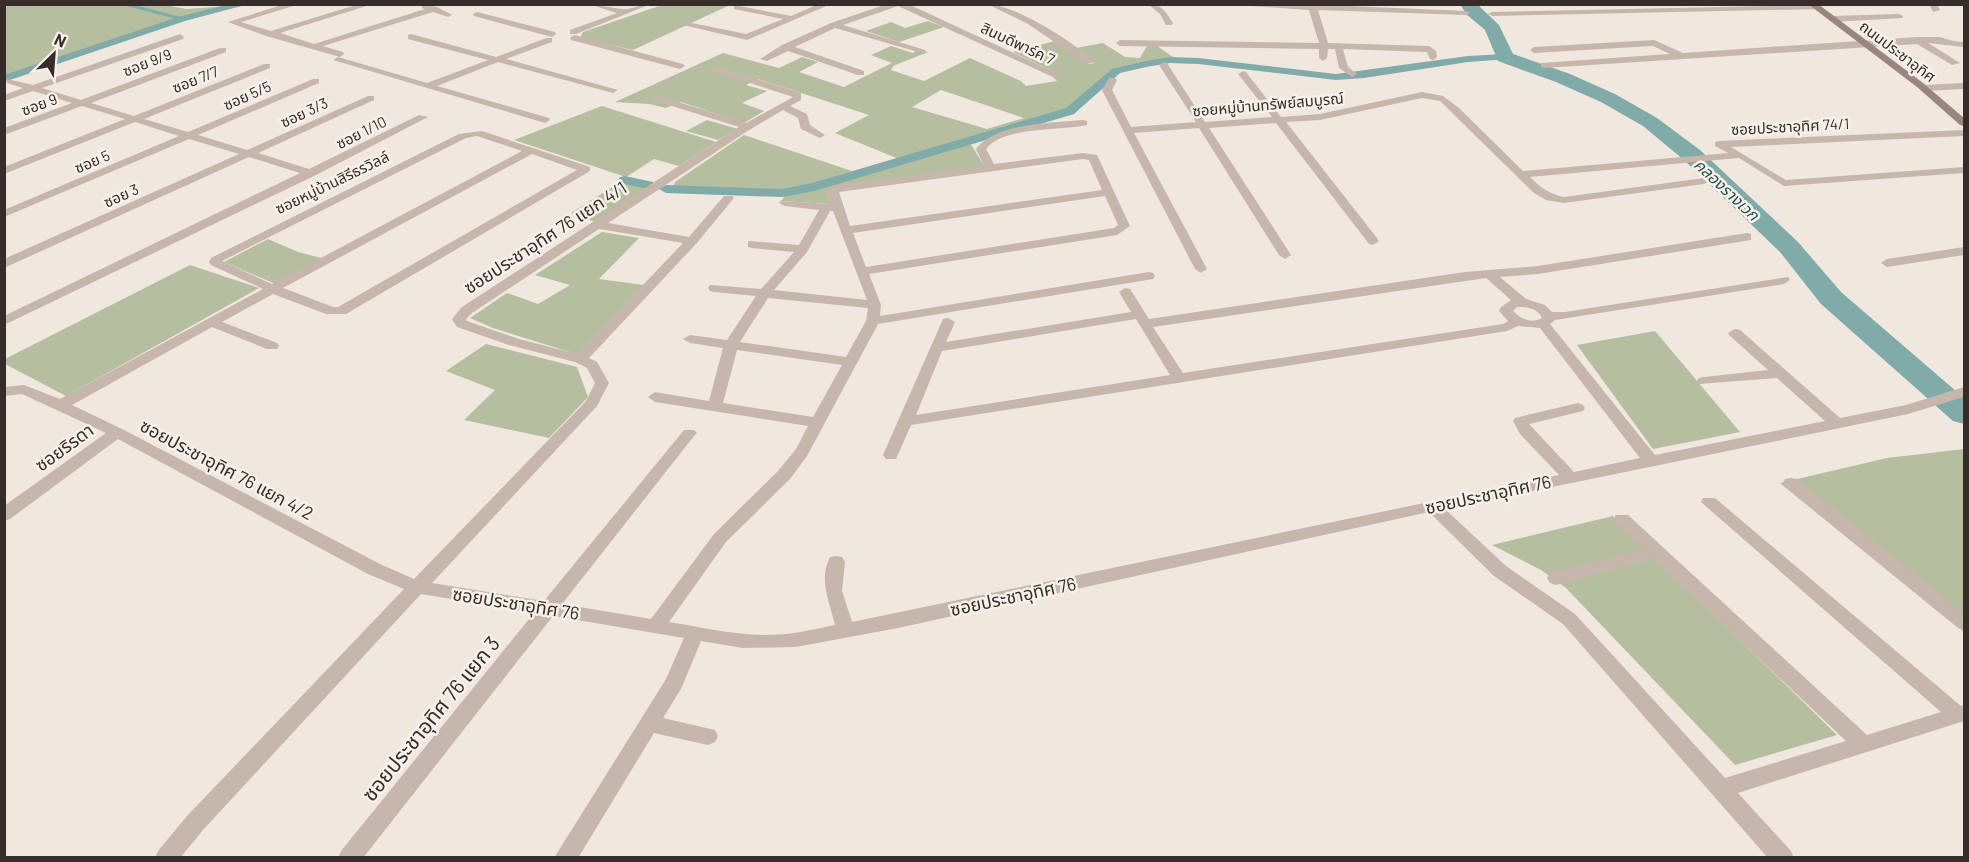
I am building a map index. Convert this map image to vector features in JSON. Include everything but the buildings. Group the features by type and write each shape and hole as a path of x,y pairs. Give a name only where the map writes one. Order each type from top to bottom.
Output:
{"main road":[{"name":"ถนนประชาอุทิศ","path":"1814,6 1924,88 1965,123"}],"street":[{"path":"296,4 232,22 427,86 545,120"},
{"path":"269,34 369,4"},
{"path":"423,4 448,15"},
{"path":"592,4 624,12"},
{"path":"427,86 550,37 569,38 624,12 647,4"},
{"path":"687,25 747,38 826,4"},
{"path":"764,59 834,25 899,4"},
{"name":"สินบดีพาร์ค 7","path":"899,4 1058,76"},
{"path":"991,4 1031,22 1090,62"},
{"path":"1152,4 1169,23"},
{"path":"1224,4 1313,8 1333,12 1342,7 1466,13"},
{"path":"1492,14 1814,6"},
{"path":"737,7 793,19"},
{"path":"1313,8 1324,45 1323,58"},
{"path":"312,47 434,9"},
{"path":"1440,12 1449,24"},
{"path":"477,14 550,37 569,38 680,66"},
{"path":"1832,19 1899,16"},
{"path":"834,25 922,52"},
{"path":"411,36 613,90"},
{"path":"4,98 180,38"},
{"path":"1917,40 1955,63"},
{"path":"1544,65 1917,40 1940,40 1952,44 1965,44"},
{"path":"1120,42 1392,47 1429,49 1434,57"},
{"path":"1534,50 1654,43 1681,55"},
{"path":"1338,45 1344,68 1352,74"},
{"path":"785,47 861,73"},
{"path":"1392,47 1396,59"},
{"name":"ซอย 9/9","path":"83,103 222,50"},
{"path":"1164,65 1286,255"},
{"name":"ซอย 7/7","path":"4,171 267,66"},
{"path":"716,69 798,95 798,98 784,108"},
{"path":"1243,74 1373,241"},
{"path":"1112,80 1107,90 1201,269"},
{"path":"10,81 312,173"},
{"name":"ซอย 5/5","path":"190,136 316,81"},
{"path":"1924,88 1965,86"},
{"name":"ซอยหมู่บ้านทรัพย์สมบูรณ์","path":"1129,130 1320,117 1413,96 1433,95 1443,99 1456,110 1521,174"},
{"name":"ซอย 3/3","path":"249,154 371,98"},
{"path":"656,98 748,127"},
{"name":"ซอย 9","path":"4,132 83,103"},
{"path":"784,108 803,116 805,128 820,135"},
{"name":"ซอยประชาอุทิศ 76 แยก 4/1","path":"580,359 514,342 462,324 459,319 467,310 748,127 784,108"},
{"name":"ซอย 1/10","path":"4,321 423,117"},
{"path":"991,168 981,149 987,141 1025,130 1083,123"},
{"name":"ซอยหมู่บ้านสิรีธรวิลล์","path":"478,133 531,150 586,169 346,309 331,311 217,265 215,260 463,136 478,133"},
{"name":"ซอยประชาอุทิศ 74/1","path":"1741,155 1719,144 1965,133"},
{"name":"ซอย 5","path":"4,214 190,136"},
{"path":"61,405 531,150"},
{"name":"ซอย 3","path":"4,264 249,154"},
{"path":"1741,155 1785,183 1965,170"},
{"name":"ซอยประชาอุทิศ 74/1","path":"1521,174 1741,155"},
{"path":"715,407 731,345 765,293 803,249 832,208 833,191 836,188 1083,156 1093,157 1124,226 1117,231 862,271"},
{"path":"1521,174 1538,192 1550,198 1564,200 1704,181"},
{"path":"847,230 1109,192"},
{"path":"166,858 195,823 592,403 602,383 592,365 580,359 692,241 728,198"},
{"path":"655,627 732,524 784,475 802,452 873,321 875,305 847,230 832,208 785,203"},
{"path":"599,225 692,241"},
{"path":"937,348 1142,319 1489,274 1538,270 1748,237"},
{"path":"752,244 803,249"},
{"path":"1887,263 1965,251"},
{"path":"1489,274 1521,302 1535,305 1651,461"},
{"path":"873,321 1149,276"},
{"path":"1521,302 1507,307 1508,314 1517,321 1531,325 1565,316 1784,280"},
{"path":"714,288 875,305"},
{"path":"1125,292 1179,378"},
{"path":"906,421 1507,327 1517,321"},
{"path":"212,322 272,346"},
{"path":"891,455 948,322"},
{"path":"1735,333 1836,423"},
{"path":"690,339 849,362"},
{"path":"1704,381 1780,373"},
{"path":"4,377 11,390"},
{"name":"ซอยประชาอุทิศ 76 แยก 4/2","path":"11,390 32,390 117,432 374,569 417,587"},
{"name":"ซอยประชาอุทิศ 76","path":"417,587 695,634 767,642 796,640 1570,477 1908,409 1965,392"},
{"path":"655,397 818,423"},
{"path":"1570,477 1525,431 1520,422 1578,408"},
{"name":"ซอยริรดา","path":"4,515 117,432"},
{"name":"ซอยประชาอุทิศ 76 แยก 3","path":"349,858 689,433"},
{"path":"1791,483 1965,623"},
{"path":"1709,502 1961,714"},
{"path":"1432,506 1500,571 1569,619 1783,858"},
{"path":"1622,519 1863,744"},
{"path":"1556,578 1658,552"},
{"path":"837,562 833,591 845,630"},
{"path":"565,858 674,683 695,634"},
{"path":"1721,789 1961,714"},
{"path":"648,723 708,736"}],"green space":[{"path":"160,4 186,9 246,5 178,22 173,20 5,78 5,5"},
{"path":"662,5 730,5 633,50 580,38 583,32"},
{"path":"928,21 944,27 899,42 866,31 891,22 905,28"},
{"path":"1055,41 1089,64 1095,63 1076,48 1103,43 1125,57 1140,58 1147,46 1157,46 1176,59 1114,70 1070,109 899,159 835,133 869,115 758,79 746,85 767,91 742,103 764,111 744,123 681,102 666,108 649,104 615,102 723,53 779,68 802,57 818,62 799,72 844,87 892,63 871,55 891,46 913,53 920,49 928,52 893,66 891,70 924,81 970,58 1021,81 1026,86 1057,81 1050,74 1054,72 1013,52","holes":["941,90 1024,118 987,129 912,107"]},
{"path":"602,106 716,142 679,166 654,159 626,177 514,140"},
{"path":"707,120 738,129 718,140 686,131"},
{"path":"744,135 852,171 796,189 780,191 673,187 675,182"},
{"path":"970,143 985,167 843,185 830,204 781,201 785,196"},
{"path":"622,181 649,188 598,223 571,213"},
{"path":"602,232 639,238 599,279 644,285 585,350 576,354 493,328 470,318 507,293 538,304 570,285 535,275"},
{"path":"268,239 298,252 325,259 278,285 224,262"},
{"path":"190,265 259,288 66,396 5,364 5,359"},
{"path":"1655,331 1740,432 1653,449 1577,345"},
{"path":"486,344 577,367 588,397 549,438 464,420 495,390 446,371"},
{"path":"1964,449 1964,632 1780,483 1887,458"},
{"path":"1613,516 1837,735 1735,765 1566,588 1541,570 1492,545"}],"waterway":[{"path":"125,4 182,19"},
{"path":"4,79 182,19 243,4"},
{"name":"คลองรางเวก","path":"1468,4 1472,11 1493,29 1505,57 1563,78 1608,98 1650,122 1692,155 1789,247 1831,298 1964,414"},
{"path":"666,189 782,193 814,187 1070,111 1116,71 1170,60 1198,61 1336,77 1364,75 1468,59 1505,57"},
{"path":"625,180 648,185"}]}
